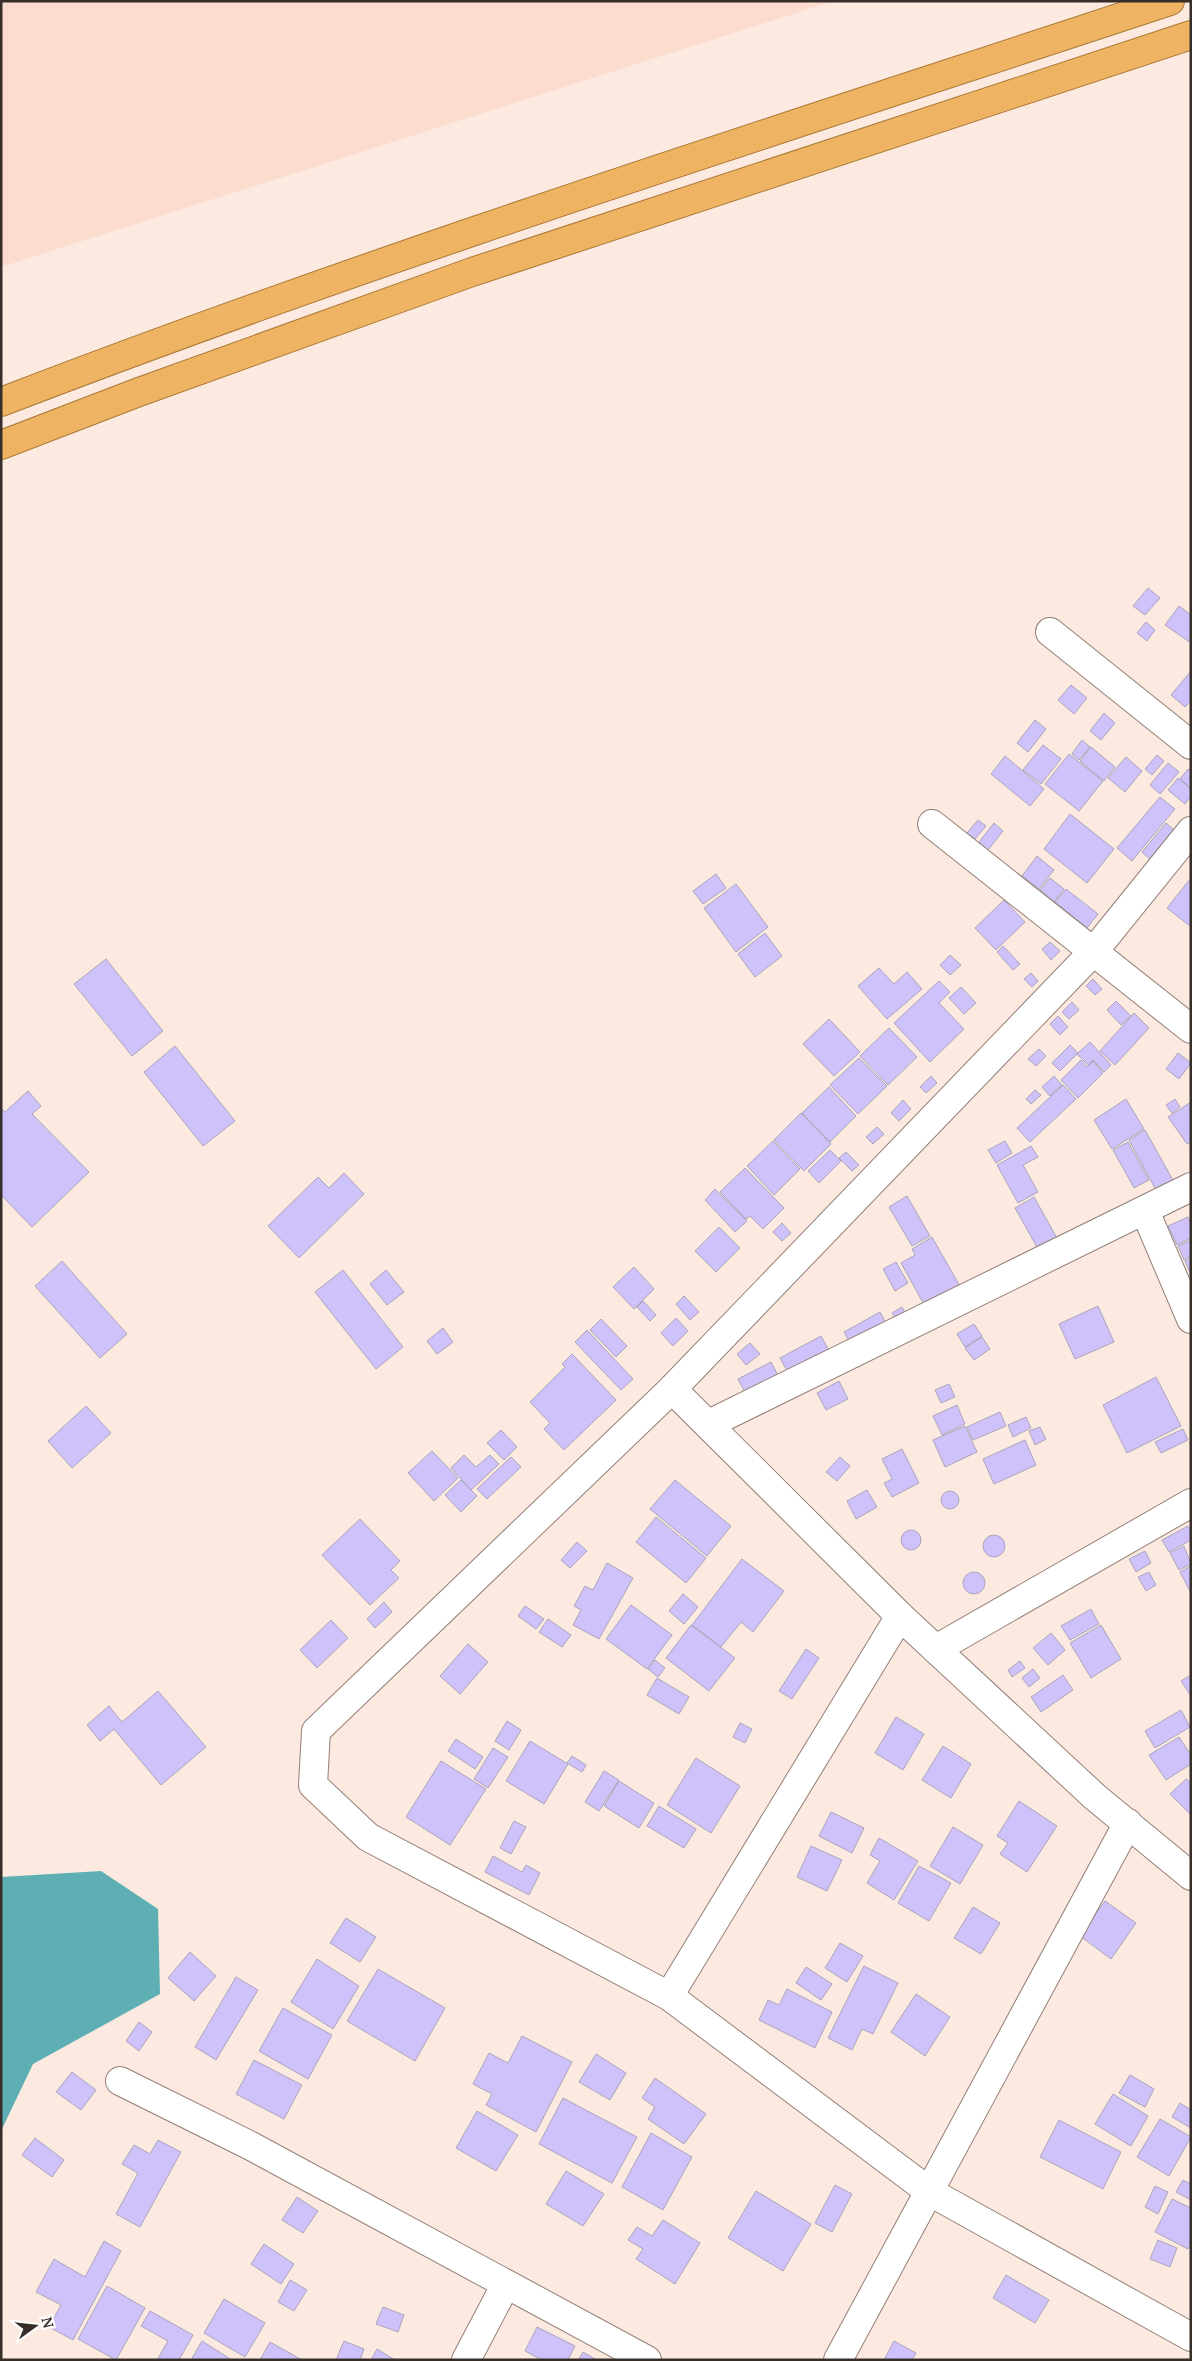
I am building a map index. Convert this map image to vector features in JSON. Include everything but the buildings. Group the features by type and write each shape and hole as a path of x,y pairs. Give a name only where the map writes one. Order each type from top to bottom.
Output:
{"highway":[{"path":"1,402 138,349 467,233 1170,1"},
{"path":"1,445 139,392 472,272 1191,35"}],"street":[{"path":"1050,632 1191,745"},
{"path":"932,824 1191,1029"},
{"path":"1191,831 1094,951 672,1389 316,1731 313,1785 368,1838 669,1996 930,2192 1191,2337"},
{"path":"709,1424 1191,1187"},
{"path":"1145,1211 1191,1319"},
{"path":"672,1389 900,1616 1095,1797 1191,1876"},
{"path":"936,1649 1191,1503"},
{"path":"669,1996 900,1616"},
{"path":"838,2360 1128,1823"},
{"path":"120,2081 251,2146 647,2360"},
{"path":"466,2360 506,2284"}],"shaded area":[{"path":"1,1 834,1 1,267"}],"water":[{"path":"101,1871 158,1909 160,1994 33,2064 1,2131 1,1877"}]}
